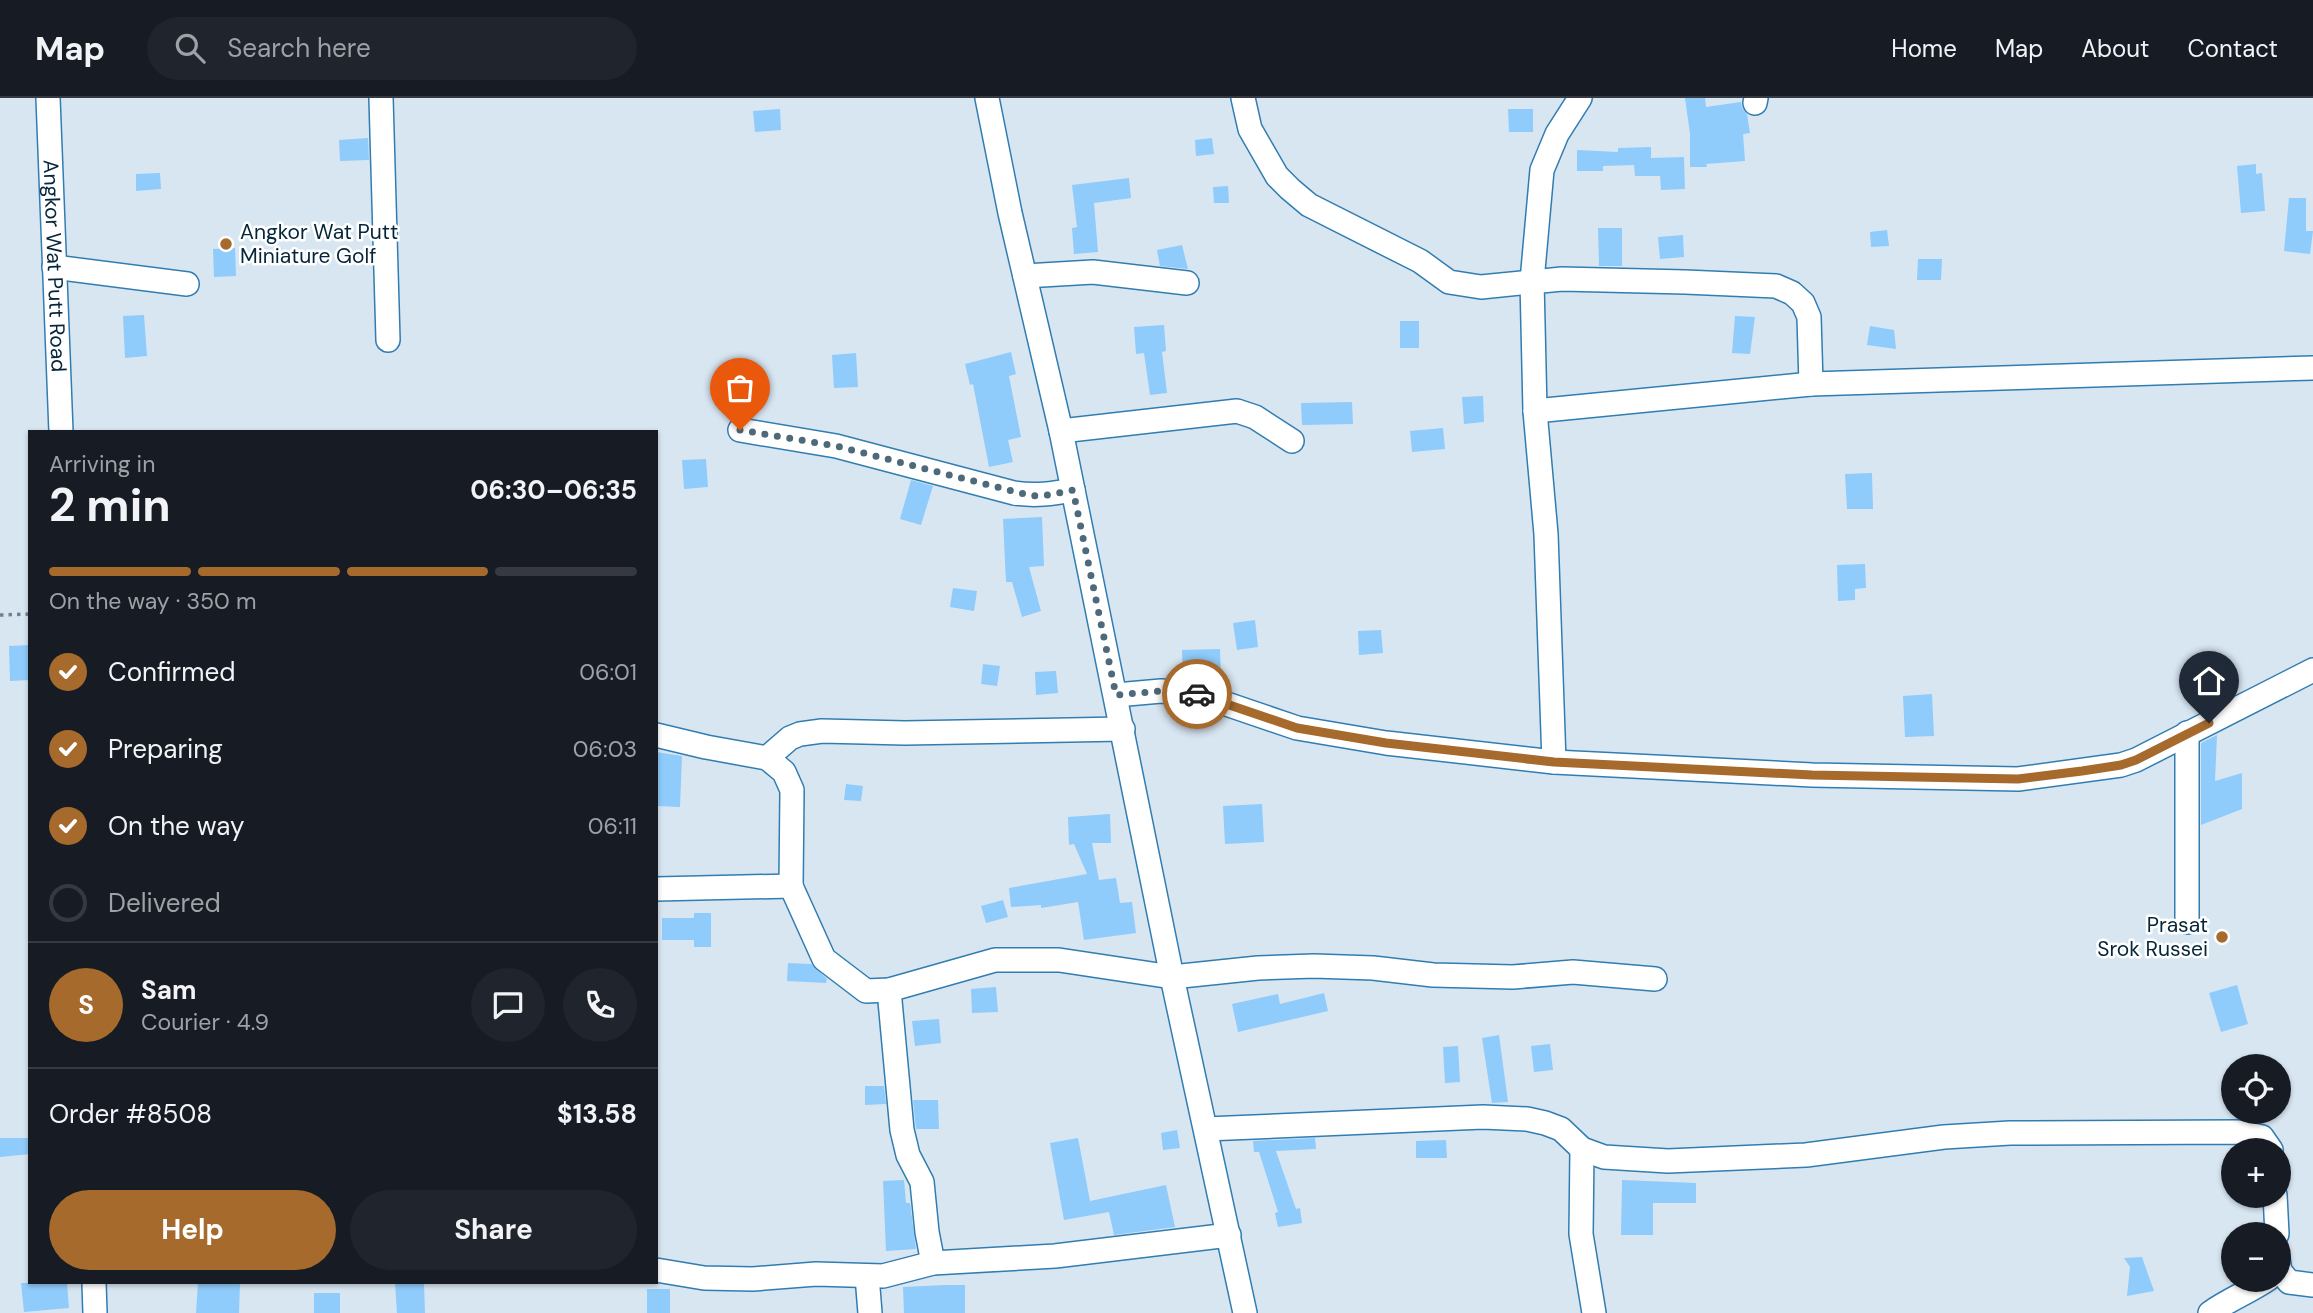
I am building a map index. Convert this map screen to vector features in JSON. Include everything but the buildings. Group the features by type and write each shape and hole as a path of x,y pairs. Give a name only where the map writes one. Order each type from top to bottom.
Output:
{"street":[{"name":"Angkor Wat Putt Road","path":"48,98 61,430"},
{"path":"381,98 388,340"},
{"path":"987,98 1061,431 1172,976 1245,1313"},
{"path":"1243,98 1250,129 1277,176 1309,205 1420,261 1449,282 1481,287 1562,279 1776,286 1792,293 1803,303 1809,317 1811,384"},
{"path":"1554,762 1546,534 1535,411 1532,281 1542,170 1557,134 1580,98"},
{"path":"54,267 187,284"},
{"path":"1025,276 1093,272 1187,283"},
{"path":"1535,411 1811,384 2313,368"},
{"path":"1061,431 1237,411 1255,417 1292,441"},
{"path":"740,430 836,446 1023,494 1048,495 1073,490"},
{"path":"1116,695 1183,692 1200,695 1297,728 1386,743 1554,762 1812,775 2018,779 2121,765 2160,749 2313,670"},
{"path":"767,758 790,738 822,731 905,733 1123,729"},
{"path":"2187,733 2187,922"},
{"path":"658,735 767,758 784,772 792,790 791,886 824,959 866,991 889,990 995,960 1059,960 1172,976 1314,966 1373,968 1433,975 1513,977 1573,972 1655,979"},
{"path":"658,889 791,886"},
{"path":"889,990 902,1130 908,1155 922,1182 933,1263"},
{"path":"1206,1129 1483,1117 1527,1119 1561,1129 1582,1149 1604,1157 1668,1161 1806,1155 1944,1136 2010,1133 2238,1132 2263,1138"},
{"path":"1582,1149 1581,1234 1594,1313"},
{"path":"658,1270 729,1279 817,1274 883,1276 933,1263 1055,1256 1229,1235"},
{"path":"867,1276 870,1313"},
{"path":"2291,1282 2313,1285"},
{"path":"93,1284 95,1313"},
{"path":"2210,1313 2222,1304 2249,1292"}],"path":[{"path":"0,615 28,614"}],"way so far":[{"path":"740,430 836,446 1014,493 1032,496 1073,490 1116,695 1161,691 1197,694"}],"place":[{"name":"Angkor Wat Putt Miniature Golf","path":"226,244"},
{"name":"Prasat Srok Russei","path":"2222,937"}],"route":[{"path":"1197,694 1297,728 1386,743 1554,762 1812,775 2018,779 2082,771 2136,760 2209,723"}]}
